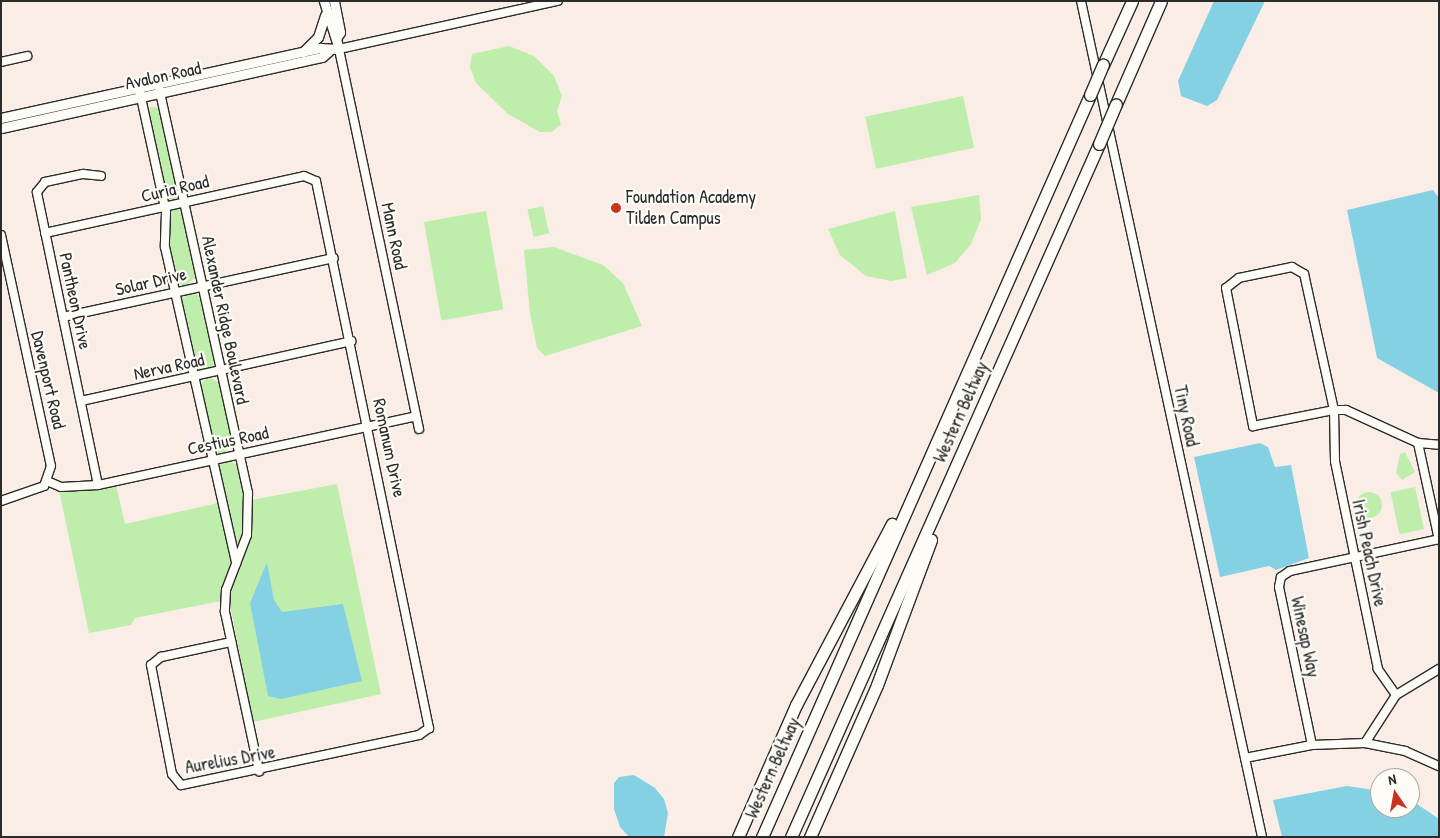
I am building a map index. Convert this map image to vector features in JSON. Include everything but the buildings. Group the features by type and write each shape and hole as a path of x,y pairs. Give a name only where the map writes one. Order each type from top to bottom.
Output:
{"highway":[{"name":"Western Beltway","path":"762,837 1132,1"},
{"name":"Western Beltway","path":"791,837 1161,1"},
{"path":"738,837 826,644 926,463"},
{"path":"810,837 877,685 956,466"}],"main road":[{"path":"334,1 340,32 336,37"},
{"path":"325,4 339,49"},
{"path":"303,52 321,31 325,4"},
{"name":"Avalon Road","path":"1,128 303,52 339,49"},
{"name":"Avalon Road","path":"159,88 322,57 329,51"},
{"name":"Avalon Road","path":"1,118 140,93"}],"street":[{"path":"339,49 558,1"},
{"name":"Tiny Road","path":"1081,1 1262,837"},
{"name":"Mann Road","path":"339,49 419,429"},
{"path":"1,62 27,56"},
{"name":"Alexander Ridge Boulevard","path":"159,88 240,454 249,518 225,602 231,642 259,771"},
{"name":"Alexander Ridge Boulevard","path":"140,93 165,207 165,247 211,460 236,563"},
{"name":"Pantheon Drive","path":"98,485 37,198 39,187 83,174 101,176"},
{"name":"Curia Road","path":"45,234 184,203 312,178"},
{"name":"Romanum Drive","path":"312,178 319,188 334,258 429,728"},
{"name":"Davenport Road","path":"1,236 49,452 47,481"},
{"name":"Solar Drive","path":"63,317 334,258"},
{"name":"Irish Peach Drive","path":"1334,410 1254,426 1226,288 1239,278 1283,268 1292,267 1304,274 1334,410 1335,461 1378,669 1396,695"},
{"name":"Nerva Road","path":"80,401 351,341"},
{"path":"1334,410 1362,416 1418,443 1439,445"},
{"name":"Cestius Road","path":"47,481 61,487 98,485 416,416"},
{"path":"1418,443 1439,539"},
{"path":"1,501 31,493 47,481"},
{"name":"Winesap Way","path":"1312,745 1279,587 1281,577 1355,556 1439,539"},
{"name":"Aurelius Drive","path":"231,642 161,657 151,665 172,774 181,785 189,786 419,735 429,728"},
{"path":"1365,743 1396,695 1439,669"},
{"path":"1245,758 1312,745 1365,743 1405,751 1439,766"}],"green space":[{"path":"509,46 534,56 554,76 562,96 557,111 561,124 552,132 540,132 508,114 476,83 470,67 472,54"},
{"path":"963,96 974,148 876,169 865,117"},
{"path":"151,107 160,108 179,195 173,201 167,198 147,112"},
{"path":"979,195 981,219 971,244 955,263 927,275 911,207"},
{"path":"543,206 549,233 534,237 527,210"},
{"path":"178,208 184,214 197,276 185,286 175,281 168,248 170,211"},
{"path":"486,211 503,309 441,320 424,222"},
{"path":"895,211 907,278 891,281 866,276 840,255 828,229"},
{"path":"554,247 603,265 623,283 642,326 545,356 537,348 530,313 524,250"},
{"path":"194,292 203,300 215,358 212,367 203,370 196,367 180,299"},
{"path":"208,377 220,383 234,442 223,454 214,452 198,387"},
{"path":"1405,452 1415,472 1402,480 1396,473 1400,454"},
{"path":"229,460 238,466 246,502 243,535 238,545 218,467"},
{"path":"337,484 381,694 253,722 228,594 250,531 251,500"},
{"path":"116,485 125,524 218,503 231,560 221,601 135,618 131,625 89,633 59,490"},
{"path":"1415,487 1424,529 1399,534 1391,492"},
{"path":"1369,492 1379,495 1382,505 1379,515 1369,518 1359,515 1356,505 1359,495"}],"water":[{"path":"1214,1 1265,1 1217,100 1207,106 1181,96 1178,81"},
{"path":"1433,190 1439,198 1439,393 1377,358 1347,210"},
{"path":"1260,443 1268,447 1275,467 1291,465 1309,558 1276,570 1269,566 1220,577 1194,457"},
{"path":"267,562 274,600 282,612 343,604 362,681 281,699 268,696 250,603"},
{"path":"634,775 655,788 664,799 668,813 664,837 629,837 620,827 614,809 614,783 619,777"},
{"path":"1347,786 1370,789 1370,818 1420,818 1420,806 1439,819 1439,837 1282,837 1273,800"}],"place":[{"name":"Foundation Academy Tilden Campus","path":"616,208"}]}
